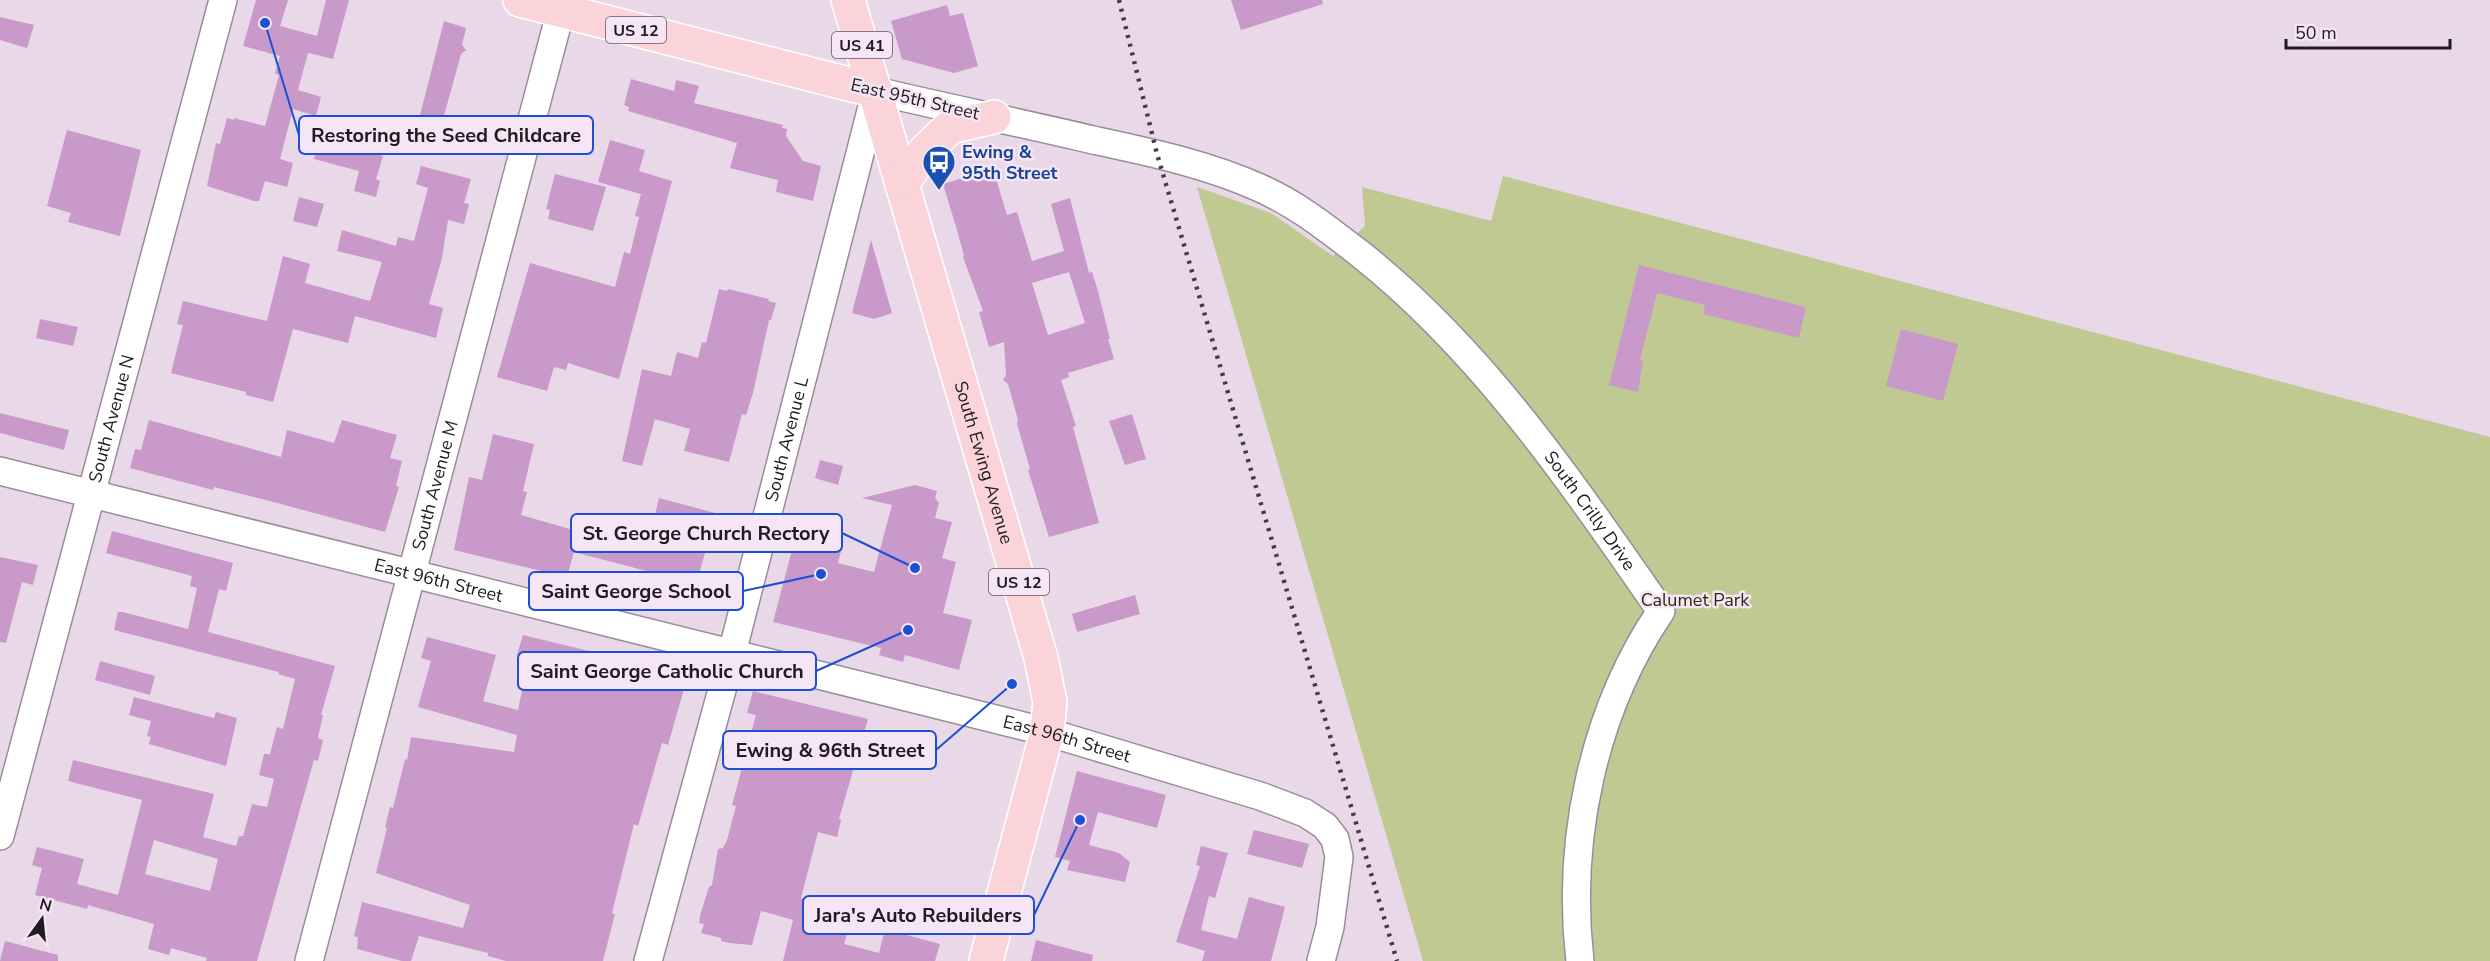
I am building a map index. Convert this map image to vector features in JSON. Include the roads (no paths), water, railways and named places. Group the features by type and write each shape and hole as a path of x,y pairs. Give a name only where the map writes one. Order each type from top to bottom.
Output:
{"main road":[{"name":"East 95th Street","path":"520,0 876,91"},
{"name":"South Ewing Avenue","path":"848,0 1047,678 1050,702 1047,732 986,961"},
{"path":"903,183 924,152 950,127 994,117"}],"street":[{"name":"South Avenue N","path":"0,836 223,0"},
{"name":"South Avenue M","path":"309,961 561,10"},
{"name":"East 95th Street","path":"876,91 1157,154 1258,187 1306,211"},
{"name":"South Avenue L","path":"648,961 732,653 876,91"},
{"name":"South Crilly Drive","path":"1306,211 1393,280 1478,366 1548,450 1661,611 1640,642 1624,673 1611,706 1591,775 1580,829 1576,883 1580,961"},
{"name":"East 96th Street","path":"0,471 1047,732 1260,796 1305,813 1325,826 1335,839 1339,857 1330,927 1321,961"}],"railway":[{"path":"1119,0 1157,154 1397,961"}],"place":[{"name":"Restoring the Seed Childcare","path":"265,23"},
{"name":"Ewing & 95th Street","path":"939,191"},
{"name":"St. George Church Rectory","path":"915,568"},
{"name":"Saint George School","path":"821,574"},
{"name":"Saint George Catholic Church","path":"908,630"},
{"name":"Ewing & 96th Street","path":"1012,684"},
{"name":"Jara's Auto Rebuilders","path":"1080,820"}],"park label":[{"name":"Calumet Park","path":"1695,600"}]}
